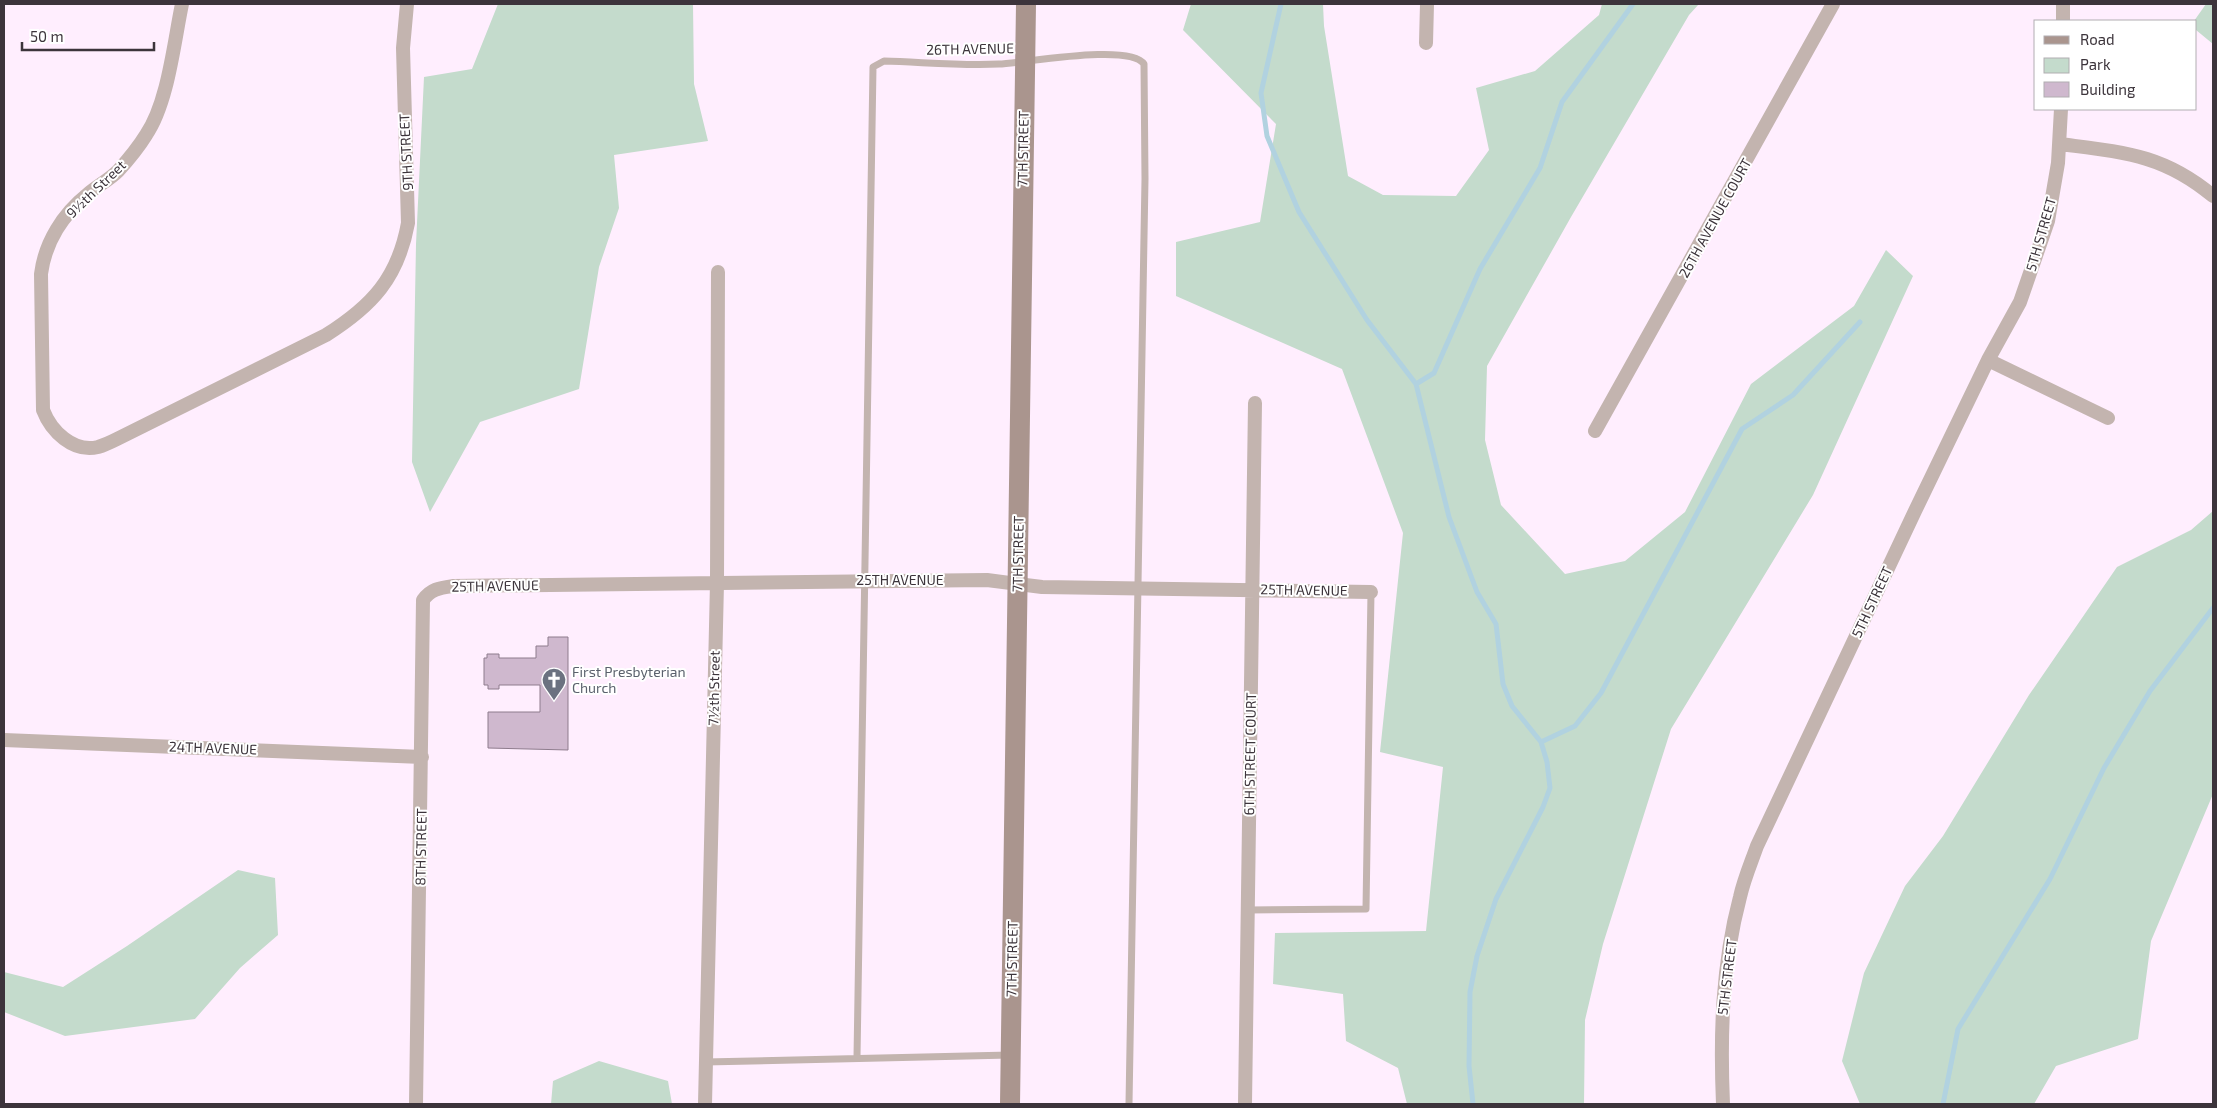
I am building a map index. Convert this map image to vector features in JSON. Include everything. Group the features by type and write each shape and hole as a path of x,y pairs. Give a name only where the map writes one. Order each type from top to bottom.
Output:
{"main road":[{"name":"7TH STREET","path":"1010,1104 1026,4"}],"street":[{"name":"9½th Street","path":"182,4 168,77 156,117 147,134 117,172 86,195 58,227 43,259 41,274 41,393 43,410 48,424 59,434 78,446 98,447 326,335 354,318 377,293"},
{"name":"9TH STREET","path":"377,293 389,278 404,247 408,223 403,48 407,4"},
{"path":"1426,43 1427,4"},
{"name":"26TH AVENUE COURT","path":"1595,431 1832,4"},
{"path":"2063,4 2063,20"},
{"name":"5TH STREET","path":"1723,1104 1720,1045 1725,975 1740,895 1757,846 1988,360 2020,302 2037,258 2048,221 2060,144 2061,110"},
{"path":"2060,144 2131,153 2171,167 2200,185 2213,196"},
{"name":"7½th Street","path":"704,1104 717,582 718,272"},
{"path":"1988,360 2108,418"},
{"name":"6TH STREET COURT","path":"1245,1104 1255,403"},
{"name":"25TH AVENUE","path":"429,592 438,588 452,586 864,580 987,580 1042,587 1371,592"},
{"name":"8TH STREET","path":"416,1104 424,600 429,592"},
{"name":"24TH AVENUE","path":"4,740 422,757"}],"lane":[{"name":"26TH AVENUE","path":"864,580 873,67 884,61 999,64 1053,56 1129,55 1141,59 1144,64 1145,75 1145,179 1136,588"},
{"path":"857,1057 864,580"},
{"path":"1129,1104 1136,588"},
{"path":"1248,910 1366,909 1371,592"},
{"path":"705,1062 857,1057 1011,1055"}],"green space":[{"path":"498,4 693,4 694,84 708,141 614,155 619,208 599,267 579,389 480,422 430,512 412,462 416,244 424,77 472,69"},
{"path":"1191,4 1323,4 1324,26 1348,176 1383,195 1456,196 1489,150 1476,88 1535,71 1599,15 1602,4 1699,4 1689,15 1571,217 1487,366 1485,440 1501,505 1565,574 1625,561 1685,512 1751,384 1854,306 1886,250 1913,276 1813,495 1671,729 1603,944 1585,1020 1584,1104 1407,1104 1398,1068 1346,1041 1343,994 1273,984 1275,933 1426,931 1443,767 1380,752 1403,533 1342,369 1176,296 1176,242 1260,222 1276,124 1183,30"},
{"path":"2206,4 2213,4 2213,44 2197,31 2197,20 2195,20"},
{"path":"2213,511 2213,794 2151,941 2138,1039 2056,1066 2034,1104 1860,1104 1842,1061 1864,973 1905,886 1943,836 2029,695 2117,567 2191,530"},
{"path":"238,870 275,878 278,935 240,968 195,1019 65,1036 4,1012 4,972 63,987"},
{"path":"599,1061 668,1081 672,1104 551,1104 553,1081"}],"building":[{"name":"First Presbyterian Church","path":"548,637 568,637 568,750 488,748 488,712 540,712 540,685 499,685 499,689 488,689 488,685 484,685 484,658 487,658 487,654 499,654 499,658 536,658 536,646 548,646"}],"waterway":[{"path":"1281,4 1261,93 1267,136 1299,212 1367,320 1416,384 1449,517 1477,592 1496,624 1503,684 1512,706 1541,742 1547,762 1550,788 1543,807 1496,899 1477,956 1470,992 1469,1066 1473,1104"},
{"path":"1416,384 1434,373 1480,269 1540,168 1562,102 1633,4"},
{"path":"1541,742 1575,726 1601,693 1742,429 1793,395 1860,322"},
{"path":"1943,1104 1958,1029 2050,879 2104,768 2150,691 2213,608"}],"place":[{"name":"First Presbyterian Church","path":"554,701"}]}
